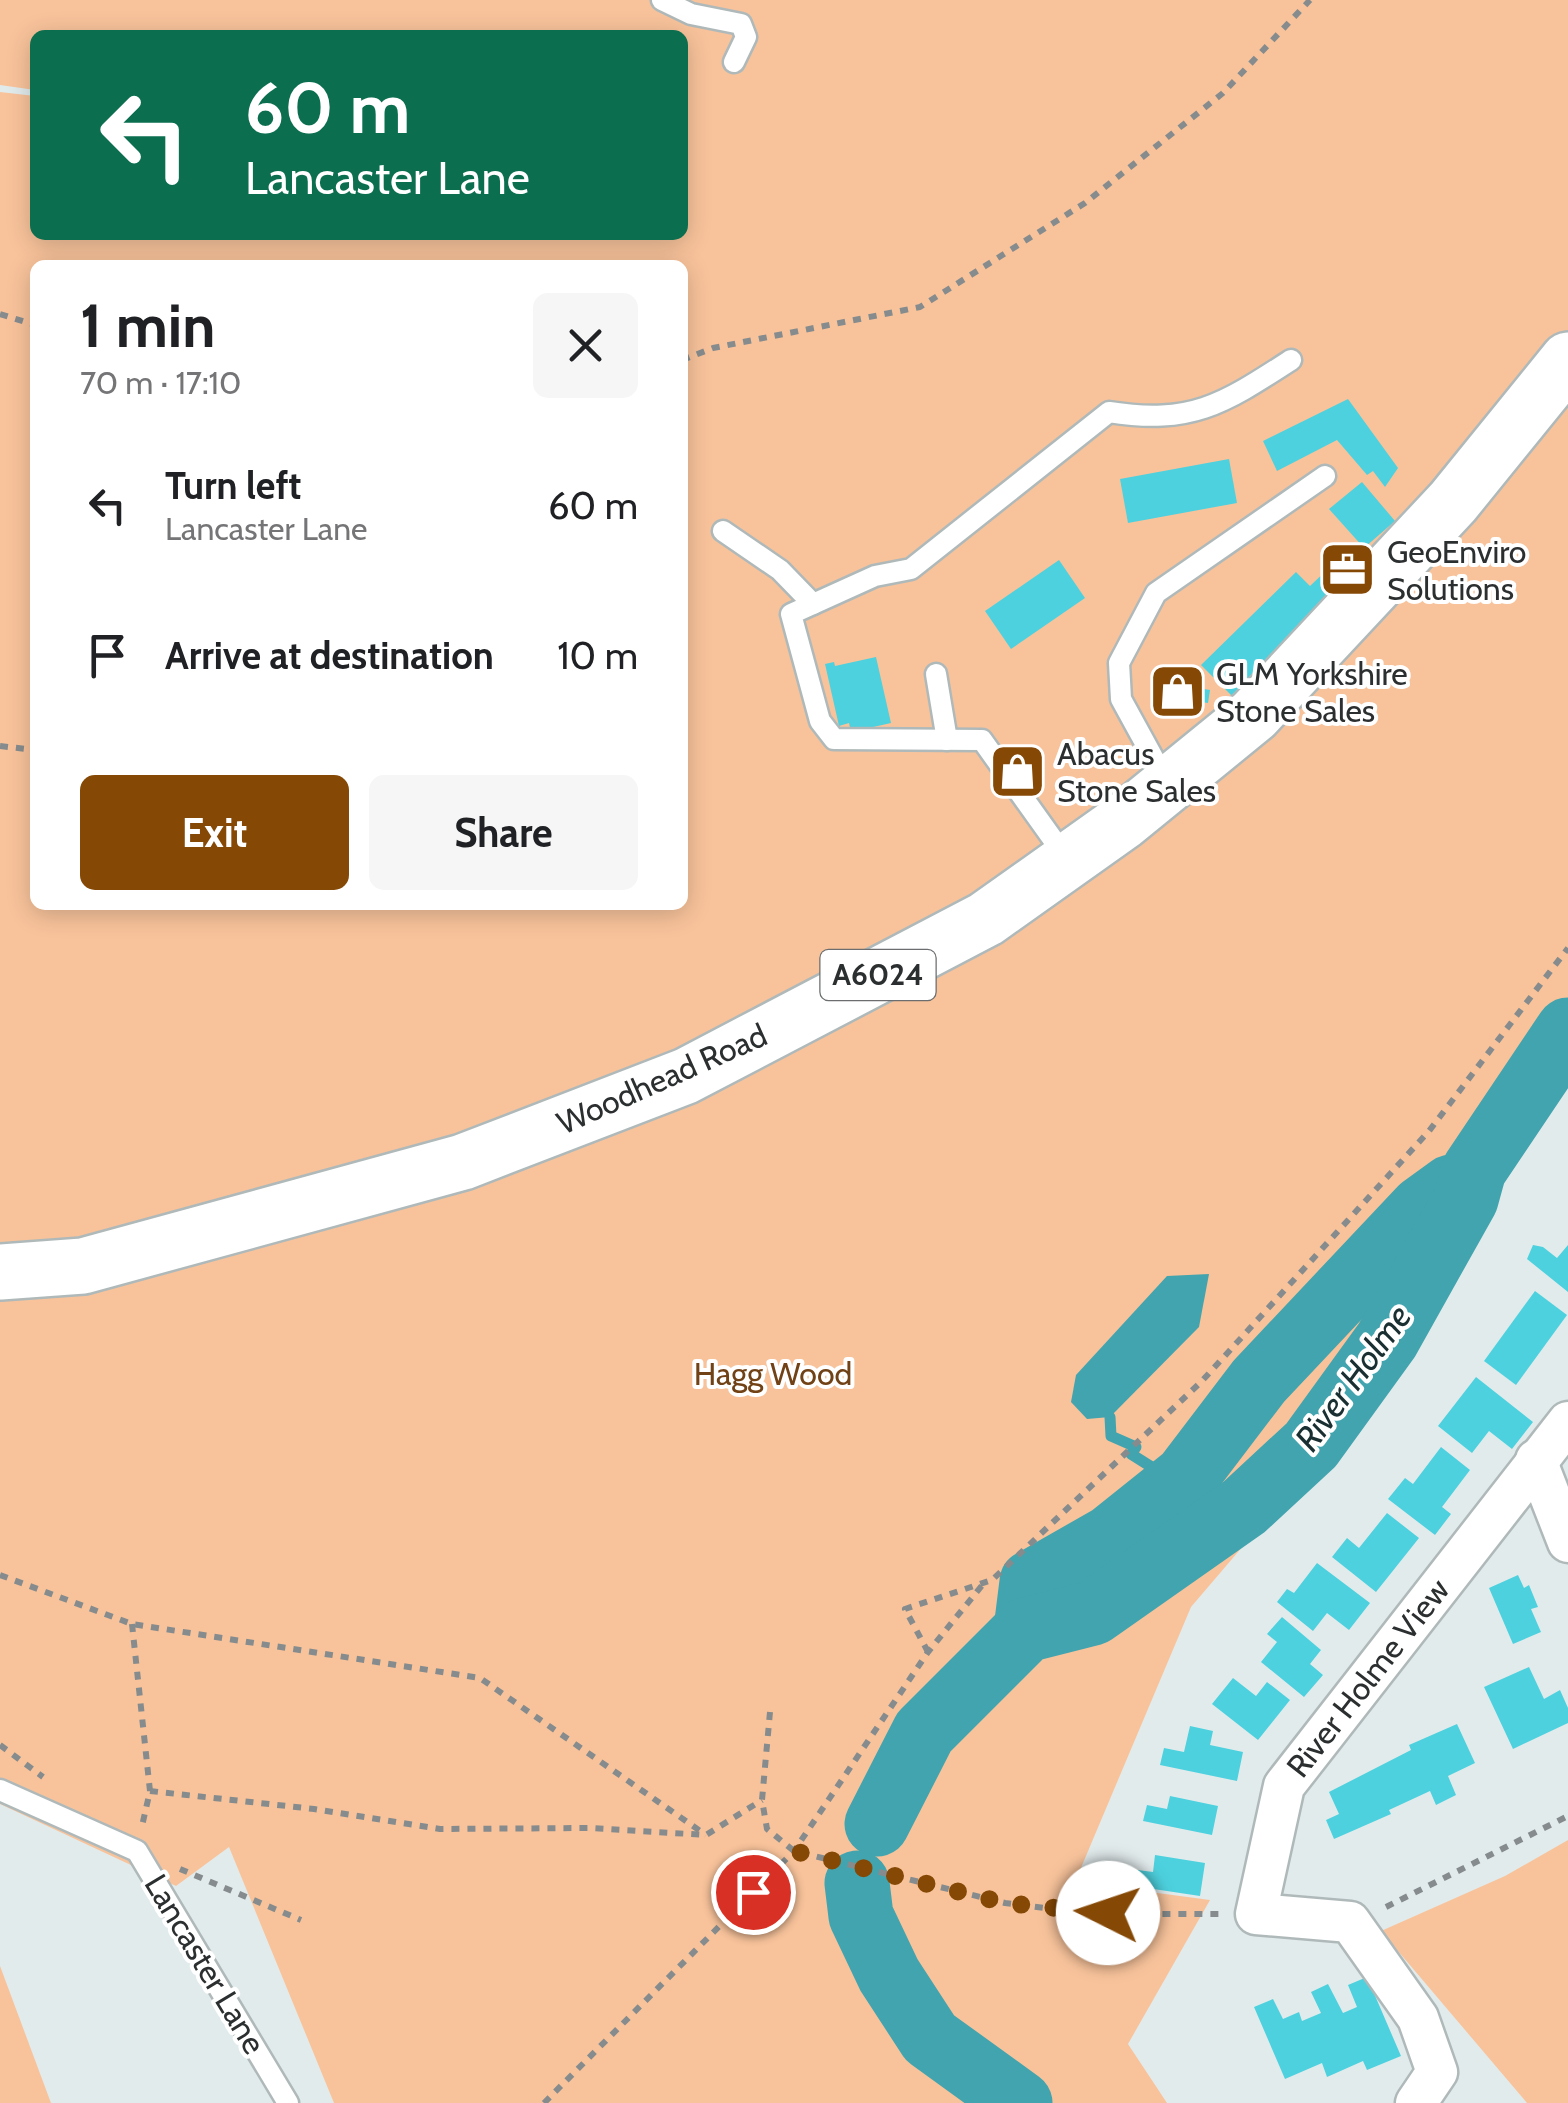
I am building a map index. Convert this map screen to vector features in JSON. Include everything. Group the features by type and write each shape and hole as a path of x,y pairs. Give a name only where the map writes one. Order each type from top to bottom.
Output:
{"main road":[{"name":"Woodhead Road","path":"0,1272 83,1266 482,1155 686,1076 986,919 1168,785 1254,715 1452,502 1568,360"}],"street":[{"name":"River Holme View","path":"1256,1914 1284,1786 1568,1422"},
{"path":"1536,1460 1568,1542"},
{"path":"1256,1914 1350,1922 1418,2018 1436,2072 1416,2103"}],"lane":[{"path":"662,0 690,14 742,24 746,37 734,62"},
{"path":"1068,861 982,740 834,740 820,720 791,614 875,576 910,569 1109,412 1146,418 1213,408 1291,360"},
{"path":"1168,785 1121,700 1119,662 1156,593 1325,476"},
{"path":"723,531 780,570 814,604"},
{"path":"936,674 948,740"},
{"name":"Lancaster Lane","path":"0,1790 137,1851 288,2103"}],"path":[{"path":"688,358 713,348 920,307 1100,190 1223,92 1310,0"},
{"path":"0,314 30,323"},
{"path":"0,746 30,749"},
{"path":"928,1652 905,1610 992,1580 1202,1381 1429,1131 1568,948"},
{"path":"0,1575 132,1624 480,1678 706,1836"},
{"path":"544,2103 794,1851 928,1652 985,1582"},
{"path":"132,1624 150,1791 314,1809 440,1829 590,1828 706,1836 762,1800"},
{"path":"770,1712 762,1800 767,1828 794,1851 1005,1903 1085,1913 1256,1914"},
{"path":"1350,1922 1407,1898 1568,1816"},
{"path":"137,1851 301,1920"}],"green space":[{"name":"Hagg Wood","path":"0,0 1568,0 1568,1087 1326,1449 1191,1607 1075,1882 1210,1900 1128,2044 1167,2103 334,2103 229,1847 176,1886 0,1804 0,92 30,95 30,240 688,240 688,30 30,30 30,89 0,85"},
{"path":"1568,1840 1568,2103 1527,2103 1381,1931 1505,1876"},
{"path":"0,1966 51,2103 0,2103"}],"water":[{"path":"1209,1274 1199,1327 1110,1417 1087,1419 1071,1402 1076,1375 1167,1276"}],"building":[{"path":"1348,399 1398,468 1385,487 1373,471 1367,475 1337,440 1277,471 1263,441"},
{"path":"1229,459 1237,503 1128,523 1120,479"},
{"path":"1362,482 1395,521 1364,548 1329,509"},
{"path":"1352,546 1373,568 1236,700 1201,665 1296,572 1310,586"},
{"path":"1059,560 1085,598 1011,649 985,611"},
{"path":"876,657 891,723 851,732 849,723 839,726 825,664 834,662 835,666"},
{"path":"1162,682 1210,690 1208,703 1160,696"},
{"path":"1533,1245 1543,1247 1557,1258 1568,1245 1568,1292 1527,1259"},
{"path":"1535,1291 1567,1315 1516,1385 1484,1361"},
{"path":"1476,1377 1533,1422 1512,1449 1489,1431 1472,1453 1438,1426"},
{"path":"1441,1447 1470,1470 1442,1507 1451,1514 1435,1535 1388,1499 1405,1478 1413,1484"},
{"path":"1387,1513 1419,1538 1376,1592 1332,1557 1347,1538 1359,1548"},
{"path":"1317,1563 1370,1603 1349,1630 1327,1613 1313,1631 1277,1602 1287,1589 1294,1593"},
{"path":"1518,1575 1524,1588 1529,1585 1538,1607 1531,1609 1541,1632 1513,1644 1489,1588"},
{"path":"1282,1617 1321,1650 1310,1664 1323,1675 1304,1697 1261,1662 1277,1642 1267,1634"},
{"path":"1529,1667 1544,1699 1560,1690 1568,1708 1568,1723 1513,1749 1484,1687"},
{"path":"1233,1678 1256,1696 1267,1682 1290,1700 1258,1740 1212,1704"},
{"path":"1457,1724 1475,1763 1448,1776 1456,1795 1436,1805 1430,1791 1389,1810 1391,1814 1334,1839 1326,1820 1339,1814 1329,1792 1411,1750 1409,1745"},
{"path":"1190,1726 1213,1731 1210,1745 1243,1752 1237,1781 1160,1765 1164,1748 1184,1752"},
{"path":"1170,1796 1218,1806 1212,1835 1143,1821 1147,1805 1167,1809"},
{"path":"1155,1855 1205,1863 1200,1896 1127,1885 1130,1869 1153,1872"},
{"path":"1367,1977 1401,2056 1367,2070 1363,2061 1327,2077 1322,2063 1285,2079 1254,2007 1273,1999 1283,2019 1299,2012 1302,2021 1321,2013 1311,1992 1328,1984 1343,2013 1357,2007 1348,1985"}],"waterway":[{"name":"River Holme","path":"877,1824 924,1732 1026,1630 1093,1613 1244,1507 1311,1445 1387,1340 1466,1199 1474,1170 1568,1030"},
{"name":"River Holme","path":"1026,1630 1032,1582 1111,1537 1186,1477 1259,1381 1422,1208 1451,1187"},
{"path":"1110,1417 1111,1436 1136,1447 1131,1454 1177,1483"},
{"name":"River Holme","path":"857,1883 861,1916 889,1975 930,2038 1020,2103"}],"place":[{"name":"GeoEnviro Solutions","path":"1348,570"},
{"name":"GLM Yorkshire Stone Sales","path":"1177,692"},
{"name":"Abacus Stone Sales","path":"1018,772"}],"route":[{"path":"753,1892 794,1851 1005,1903 1108,1913"}]}
